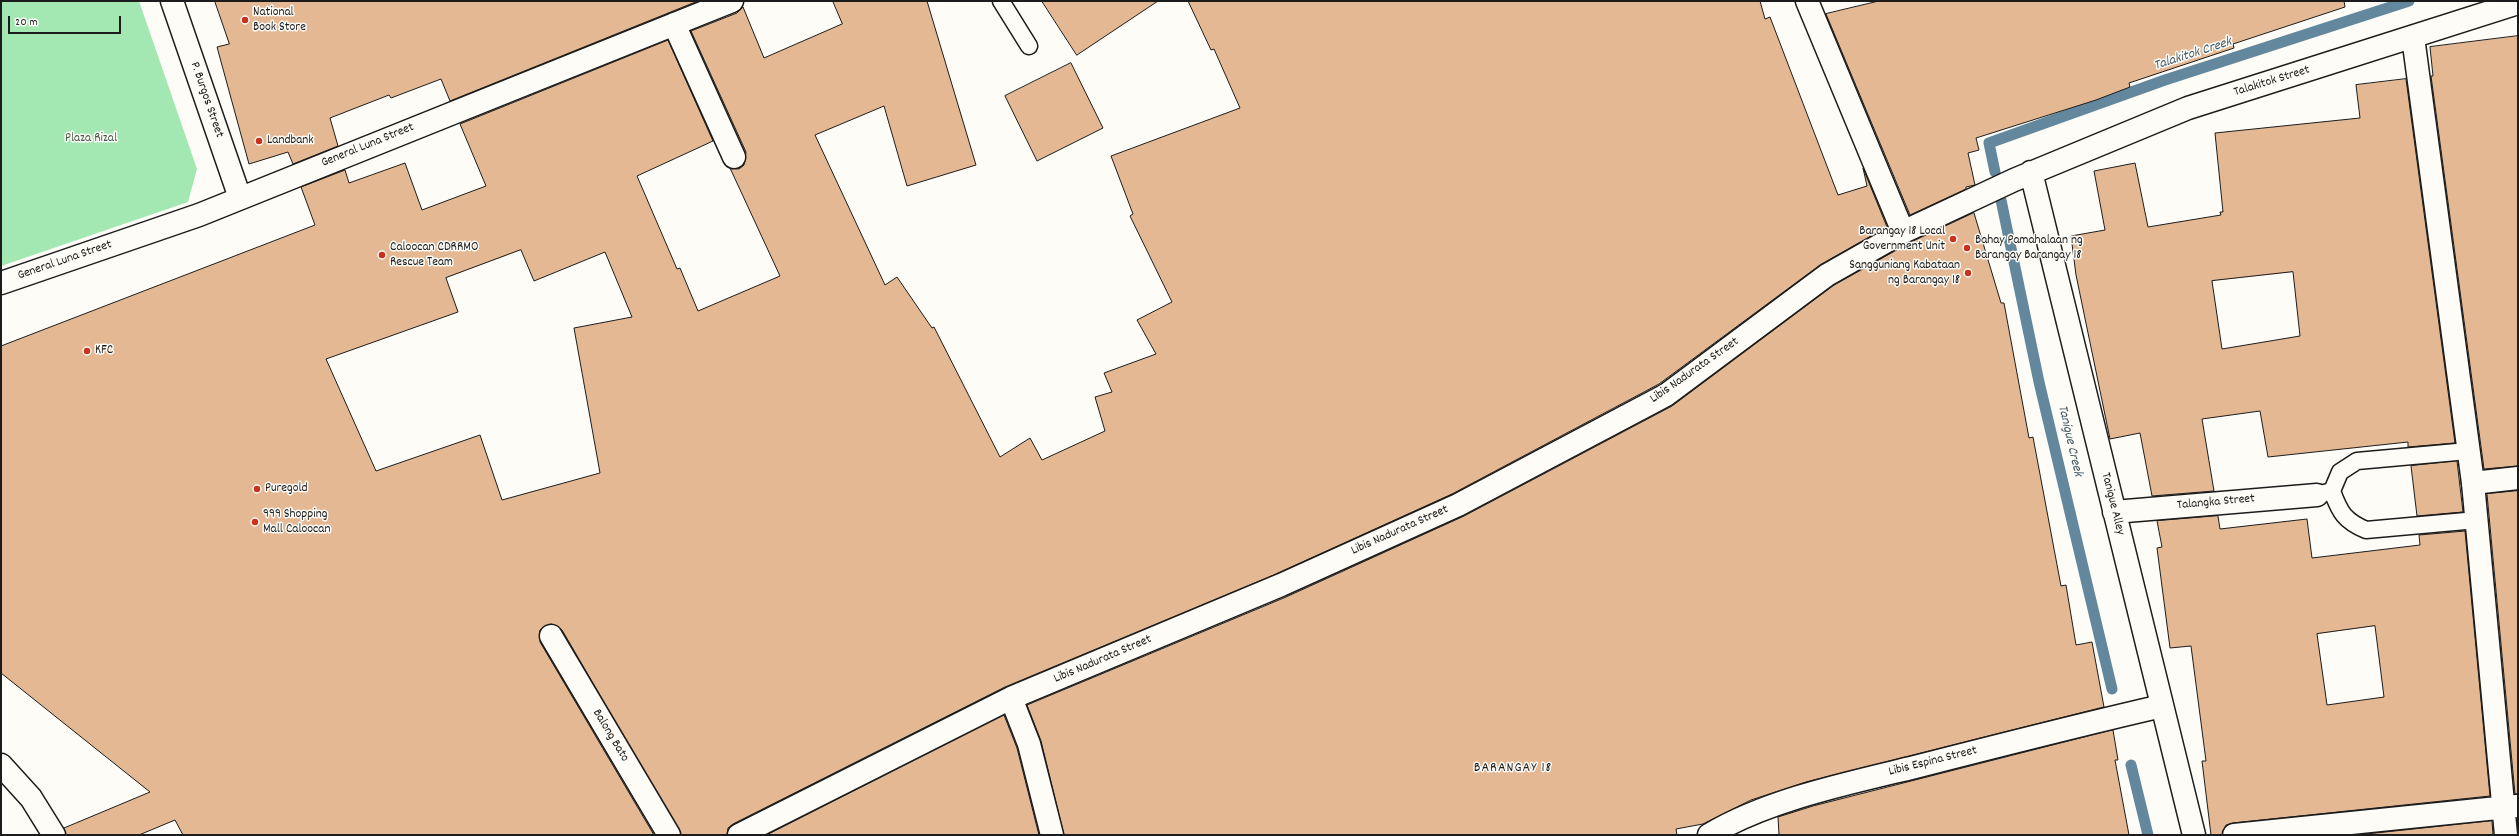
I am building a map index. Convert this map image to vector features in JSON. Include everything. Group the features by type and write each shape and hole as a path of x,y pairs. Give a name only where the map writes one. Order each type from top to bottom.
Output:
{"street":[{"name":"P. Burgos Street","path":"172,1 240,198"},
{"name":"General Luna Street","path":"1,283 199,215 732,1"},
{"path":"1807,1 1903,232"},
{"name":"Talakitok Street","path":"2031,172 2188,108 2518,3"},
{"path":"674,24 734,157"},
{"path":"2413,37 2473,483 2511,806 2506,835"},
{"name":"Libis Nadurata Street","path":"739,835 1011,698 1281,585 1465,502 1666,395 1827,275 1903,232 2031,172"},
{"name":"Tanigue Alley","path":"2031,172 2194,835"},
{"path":"2473,483 2518,478"},
{"name":"Talangka Street","path":"2114,512 2325,493"},
{"name":"Balong Bato","path":"551,636 669,835"},
{"path":"1011,698 1029,744 1052,835"},
{"name":"Libis Espina Street","path":"1709,835 1738,819 1844,784 2162,706"},
{"path":"1,765 31,798 54,835"},
{"path":"2234,835 2511,806"}],"lane":[{"path":"1001,1 1029,46"},
{"path":"2468,451 2357,461 2340,472 2325,493 2349,523 2366,530 2477,520"}],"green space":[{"name":"Plaza Rizal","path":"1,1 139,1 197,169 188,202 1,266"}],"building":[{"path":"215,1 698,1 450,101 441,79 391,98 389,95 330,118 338,146 293,164 288,152 249,164 217,47 229,44"},
{"path":"833,1 927,1 976,165 907,186 884,106 815,135 885,285 897,277 932,328 934,327 1000,457 1030,438 1042,460 1105,431 1095,397 1112,392 1104,373 1156,354 1137,320 1172,302 1130,216 1133,214 1111,156 1240,108 1214,49 1211,50 1188,1 1760,1 1765,19 1770,17 1838,195 1867,186 1863,168 1887,227 1820,265 1659,384 1452,494 1276,574 1005,687 733,824 728,828 727,835 681,835 562,630 551,624 540,630 540,642 654,835 183,835 175,820 139,835 66,835 64,828 150,792 1,673 1,346 315,225 301,187 345,170 349,183 405,163 422,210 486,186 460,124 668,40 713,141 637,176 677,269 680,268 698,311 780,276 730,168 739,169 744,165 746,152 691,31 737,13 743,7 764,58 842,24","holes":["521,250 534,281 605,252 632,317 574,328 600,473 502,500 480,435 376,471 326,359 458,312 446,278"]},
{"path":"1042,1 1158,1 1077,55"},
{"path":"1879,1 2344,1 2345,7 2233,44 2234,48 2129,83 2130,87 2096,100 1976,138 1979,150 1968,153 1975,185 1966,187 1966,189 1910,215 1826,14"},
{"path":"2518,36 2518,466 2484,469 2431,76 2433,76 2430,47"},
{"path":"1071,63 1103,128 1037,161 1005,96"},
{"path":"2406,79 2455,443 2408,447 2408,442 2268,457 2260,411 2202,419 2214,491 2152,496 2140,433 2110,439 2076,275 2071,236 2105,230 2094,171 2135,163 2148,227 2221,215 2220,212 2223,212 2215,133 2360,118 2356,85","holes":["2293,272 2300,336 2222,349 2212,281"]},
{"path":"1974,213 2001,303 2004,303 2029,438 2033,437 2061,586 2066,585 2076,645 2092,642 2104,707 1806,782 1751,800 1703,824 1676,829 1677,835 1064,835 1041,741 1027,705 1286,597 1464,516 1672,406 1834,285 1909,243"},
{"path":"2457,461 2463,512 2417,516 2411,466"},
{"path":"2518,491 2518,794 2515,794 2487,494"},
{"path":"2218,516 2220,529 2307,519 2312,558 2420,545 2419,535 2465,531 2490,796 2233,823 2226,825 2222,835 2211,835 2202,761 2206,761 2191,646 2170,648 2157,548 2162,547 2157,521","holes":["2375,626 2384,697 2327,705 2317,634"]},
{"path":"1004,715 1017,748 1039,835 767,835"},
{"path":"2113,730 2118,760 2115,760 2129,835 1779,835 1778,817 1813,806"},
{"path":"2492,821 2493,835 2357,835"}],"waterway":[{"name":"Talakitok Creek","path":"1995,172 1989,143 2165,80 2409,1"},
{"name":"Tanigue Creek","path":"2001,200 2039,382 2112,689"},
{"name":"Tanigue Creek","path":"2131,765 2148,835"}],"place":[{"name":"National Book Store","path":"245,20"},
{"name":"Landbank","path":"259,141"},
{"name":"Barangay 18 Local Government Unit","path":"1953,239"},
{"name":"Bahay Pamahalaan ng Barangay Barangay 18","path":"1967,248"},
{"name":"Caloocan CDRRMO Rescue Team","path":"382,255"},
{"name":"Sangguniang Kabataan ng Barangay 18","path":"1968,273"},
{"name":"KFC","path":"87,351"},
{"name":"Puregold","path":"257,489"},
{"name":"999 Shopping Mall Caloocan","path":"255,522"}],"district":[{"name":"BARANGAY 18","path":"1513,769"}]}
